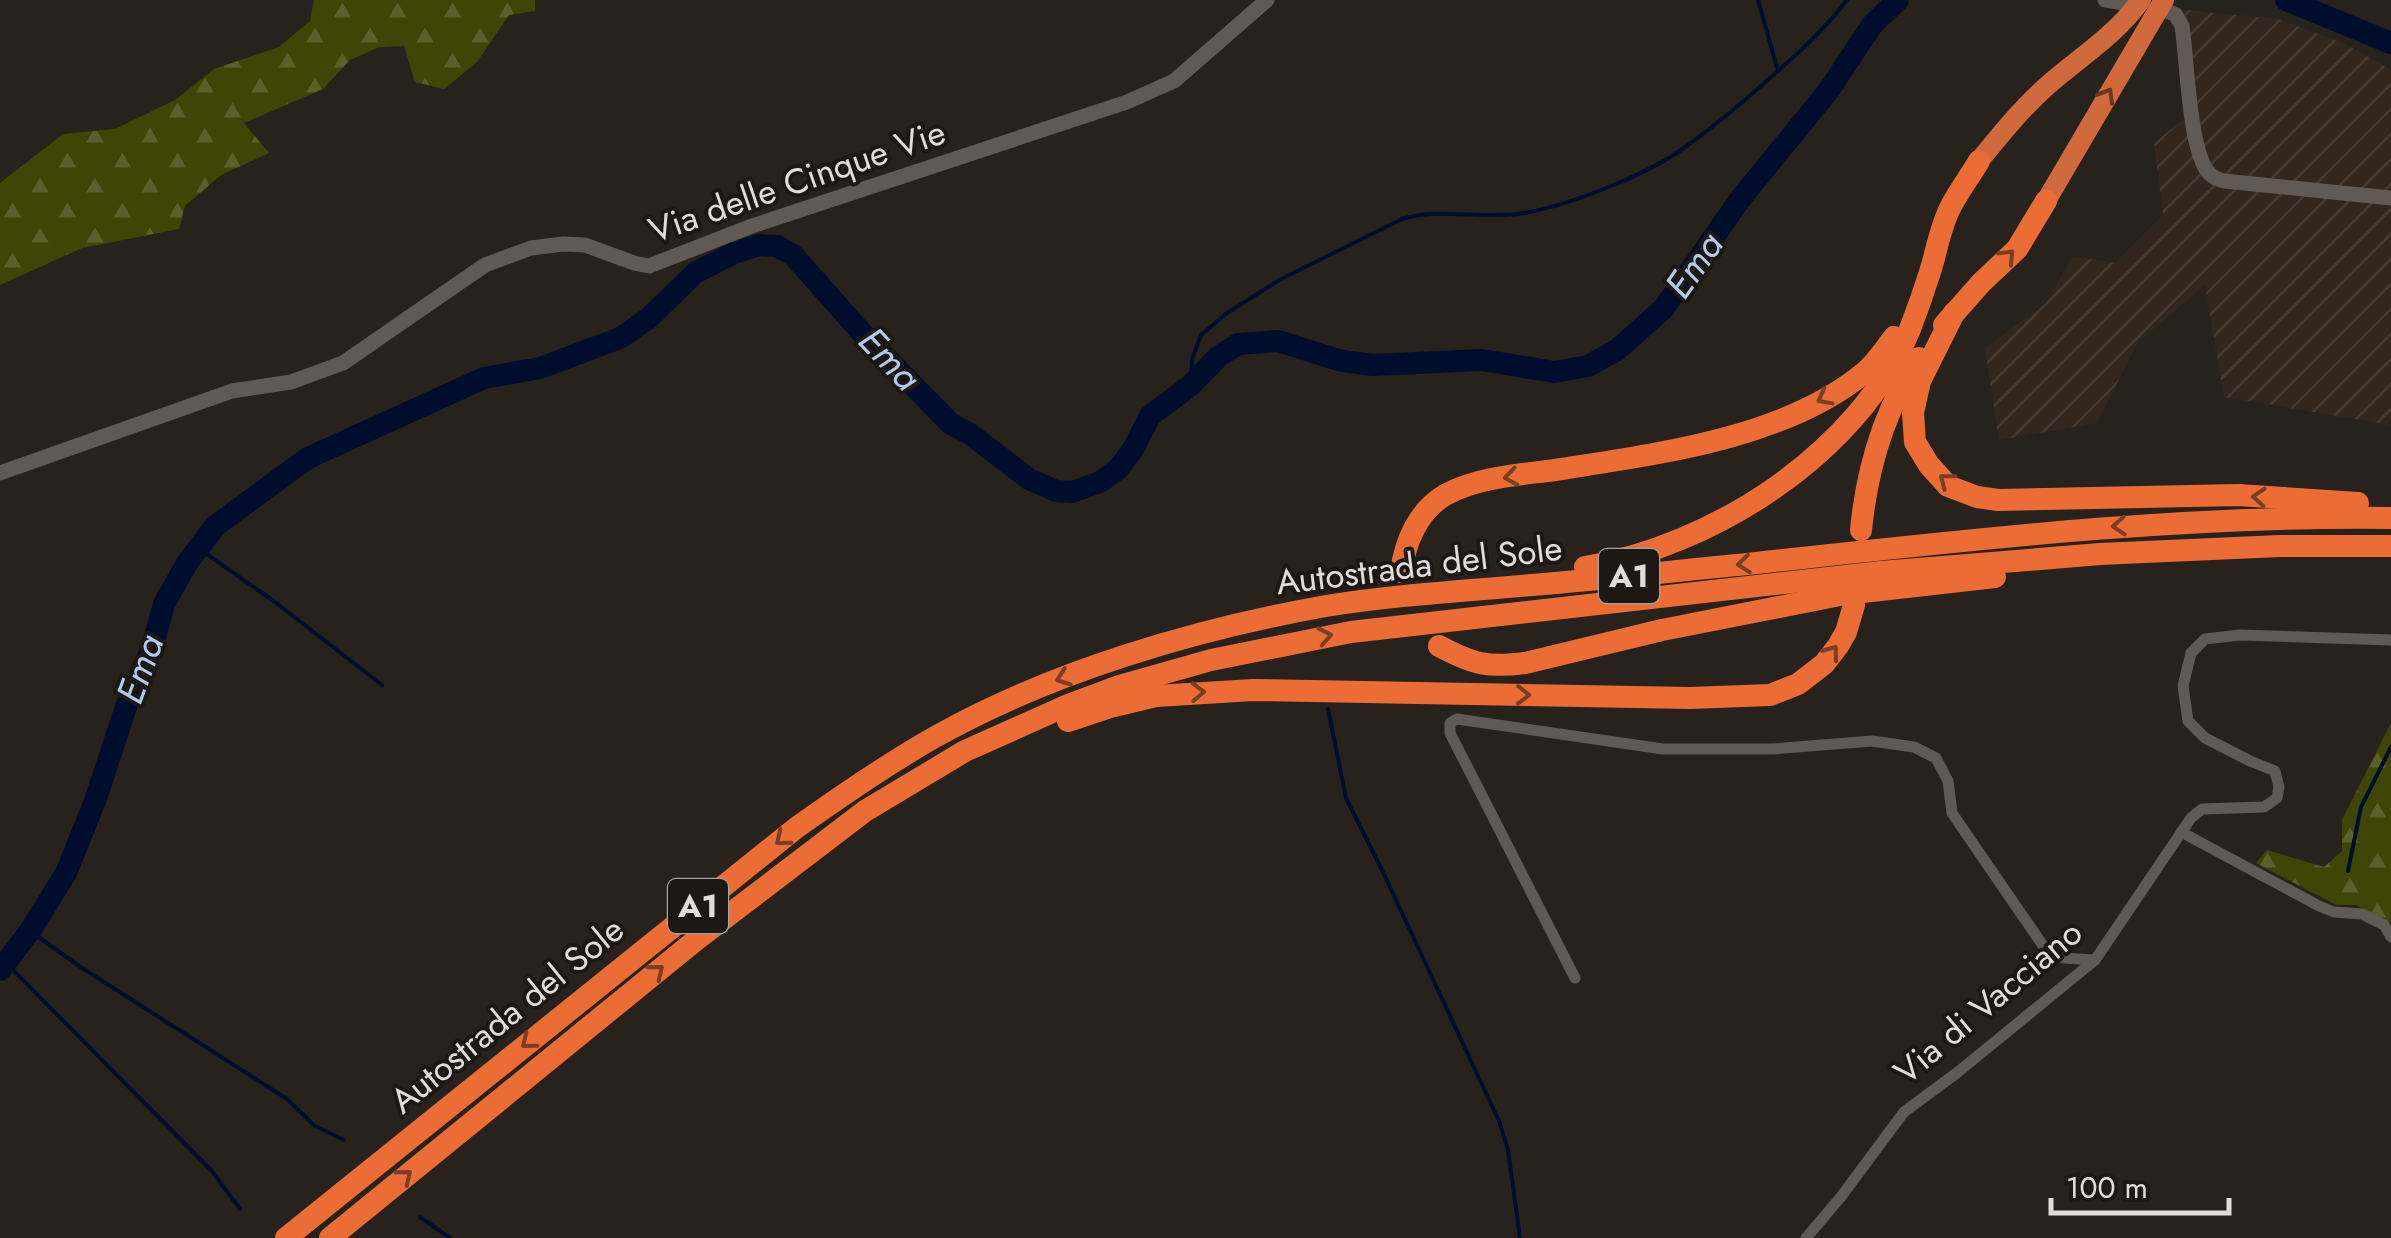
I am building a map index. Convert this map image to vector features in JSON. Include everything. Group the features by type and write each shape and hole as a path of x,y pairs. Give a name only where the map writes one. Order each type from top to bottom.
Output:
{"highway":[{"path":"1407,596 1445,584 1615,562 1681,539 1782,482 1822,449 1876,392 1909,332 1951,207 1979,161 2016,115 2050,83 2146,8"},
{"path":"1862,530 1872,462 1886,419 1908,376 1936,333 2017,248 2046,201 2146,8"},
{"path":"1401,572 1410,535 1422,517 1440,498 1468,484 1718,440 1781,420 1834,394 1876,360 1930,273"},
{"path":"1954,314 1925,368 1913,412 1916,442 1929,466 1948,486 1998,500 2238,496 2391,505"},
{"name":"Autostrada del Sole","path":"330,1238 609,1010 864,811 965,751 1068,705 1133,682 1246,652 1351,632 1847,582 2056,530 2295,517 2391,518"},
{"name":"Autostrada del Sole","path":"1879,571 2100,554 2280,546 2391,546"},
{"name":"Autostrada del Sole","path":"286,1238 796,828 938,736 1057,680 1155,647 1274,617 1407,596 1618,578 1847,582"},
{"path":"907,786 1067,721 1132,701 1178,693 1254,690 1690,698 1770,695 1798,684 1824,664 1838,646 1850,622 1847,582 1515,665 1476,664 1439,646"}],"street":[{"name":"Via delle Cinque Vie","path":"0,473 232,391 291,382 343,363 485,265 531,248 585,244 642,266 660,263 752,226 1156,91 1174,81 1266,0"},
{"path":"2105,0 2174,14 2182,26 2195,135 2209,174 2224,181 2391,198"},
{"name":"Via di Vacciano","path":"1806,1238 1904,1112 2095,960 2181,832 2202,809 2264,807 2276,798 2279,786 2275,771 2205,738 2188,722 2183,686 2192,654 2206,639 2240,635 2391,640"},
{"path":"1575,978 1450,732 1450,724 1456,719 1663,749 1773,749 1872,741 1914,747 1936,758 1948,782 1952,813 2046,950 2063,958 2095,960"},
{"path":"2181,832 2319,906 2334,912 2362,914 2384,925 2391,937"}],"shaded area":[{"path":"2177,9 2278,19 2344,43 2391,70 2391,425 2224,397 2205,285 2138,342 2097,423 1999,440 1985,348 2045,304 2073,256 2115,263 2163,215 2154,143 2184,119"}],"green space":[{"path":"314,0 535,0 535,11 509,15 477,62 444,89 415,82 404,46 379,47 350,60 323,89 244,123 269,153 221,175 185,206 179,229 82,248 0,285 0,183 63,134 115,129 175,100 214,69 279,47 310,21"},
{"path":"2391,723 2391,923 2356,905 2336,905 2256,863 2267,850 2324,867 2342,851 2342,820"}],"waterway":[{"path":"1758,0 1778,71"},
{"path":"1191,385 1192,359 1201,335 1227,313 1281,279 1402,219 1432,214 1510,215 1543,209 1606,188 1665,160 1716,124 1781,68 1847,0"},
{"name":"Ema","path":"0,970 66,873 126,707 152,648 164,604 187,563 215,526 308,458 484,378 540,368 620,338 649,318 695,273 759,245 777,246 793,255 951,424 1029,479 1056,491 1072,492 1100,482 1118,469 1150,416 1238,344 1278,341 1342,361 1373,365 1482,360 1554,372 1588,366 1617,350 1664,308 1741,198 1829,90 1872,25 1898,0"},
{"name":"Ema","path":"2286,0 2391,43"},
{"path":"198,548 382,685"},
{"path":"1328,709 1346,798 1499,1121 1508,1150 1520,1238"},
{"path":"2348,871 2361,807 2391,747"},
{"path":"30,931 287,1099 315,1126 344,1140"},
{"path":"6,963 211,1170 240,1209"},
{"path":"420,1217 450,1238"}]}
